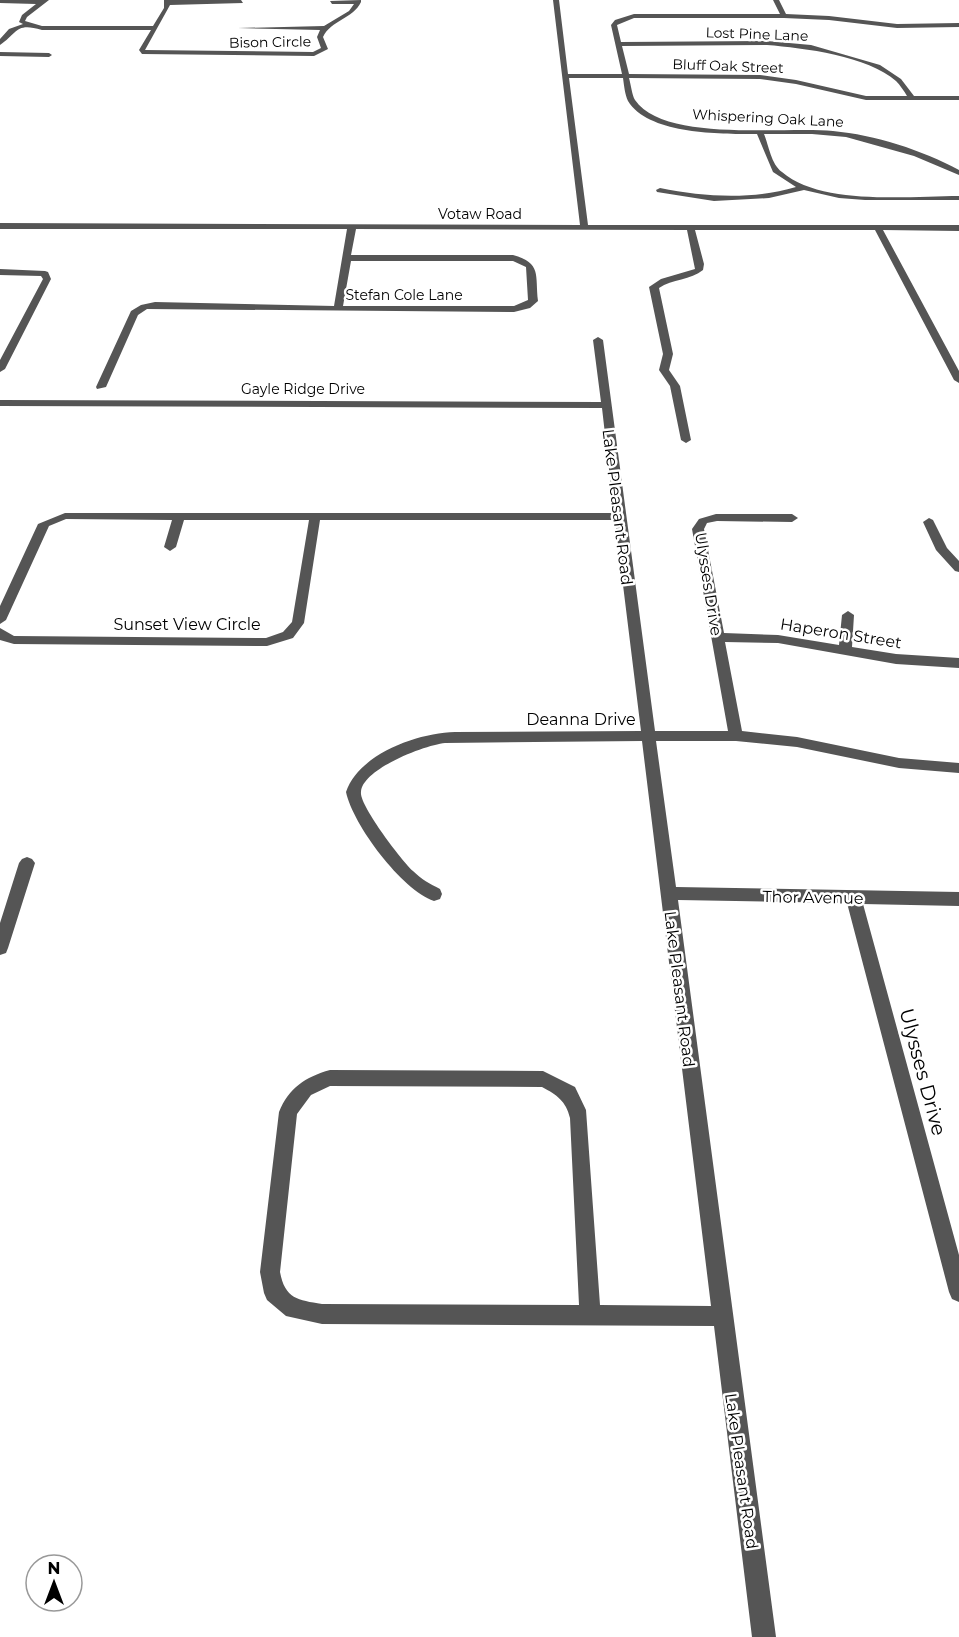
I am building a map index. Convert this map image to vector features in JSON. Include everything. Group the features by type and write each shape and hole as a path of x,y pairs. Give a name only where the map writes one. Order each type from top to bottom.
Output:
{"street":[{"path":"556,0 584,227"},
{"path":"776,0 784,16 829,18 897,26 959,25"},
{"path":"0,1 45,1"},
{"path":"27,25 22,22 24,16 45,1"},
{"path":"332,2 358,1"},
{"name":"Bison Circle","path":"155,28 142,50 144,53 314,54 325,49 320,37 324,28 353,12 357,8 358,1"},
{"path":"0,43 11,30 27,25 52,28 155,28 168,2 241,2"},
{"name":"Whispering Oak Lane","path":"784,16 644,16 617,21 614,25 631,100 636,108 660,120 706,130 760,133 815,132 848,136 938,163 959,173"},
{"path":"241,28 324,28"},
{"name":"Lost Pine Lane","path":"619,44 767,43 811,47 878,66 899,80 913,99"},
{"path":"0,54 49,55"},
{"name":"Bluff Oak Street","path":"565,76 760,76 866,98 959,98"},
{"path":"760,133 774,168 789,181 804,187 842,196 959,198"},
{"path":"660,190 702,198 761,197 784,194 804,187"},
{"name":"Votaw Road","path":"0,226 959,228"},
{"path":"338,308 352,227"},
{"path":"686,440 675,386 664,370 668,354 654,287 666,280 681,278 699,270 700,264 690,227"},
{"path":"878,228 959,380"},
{"name":"Stefan Cole Lane","path":"101,387 134,314 144,307 155,304 222,305 256,309 514,309 527,306 533,301 530,266 525,261 513,258 347,258"},
{"path":"0,272 34,272 45,274 48,279 0,369"},
{"name":"Lake Pleasant Road","path":"598,340 764,1637"},
{"name":"Gayle Ridge Drive","path":"0,403 605,405"},
{"path":"0,620 44,524 66,516 620,517"},
{"path":"170,547 179,516"},
{"name":"Sunset View Circle","path":"0,633 1,636 14,640 267,642 288,635 298,623 315,516"},
{"name":"Ulysses Drive","path":"736,736 698,529 703,520 716,517 792,518"},
{"path":"928,522 942,550 959,568"},
{"path":"845,650 849,615"},
{"name":"Haperon Street","path":"717,637 778,639 896,659 959,663"},
{"name":"Deanna Drive","path":"434,894 405,874 354,800 353,791 357,781 375,764 436,739 476,736 648,738 736,736 797,742 899,763 959,768"},
{"path":"0,948 27,863"},
{"name":"Thor Avenue","path":"668,894 959,899"},
{"name":"Ulysses Drive","path":"853,897 959,1292"},
{"path":"590,1315 579,1118 576,1102 562,1087 543,1079 330,1078 314,1082 298,1094 288,1112 270,1272 274,1293 293,1308 322,1314 722,1316"}]}
